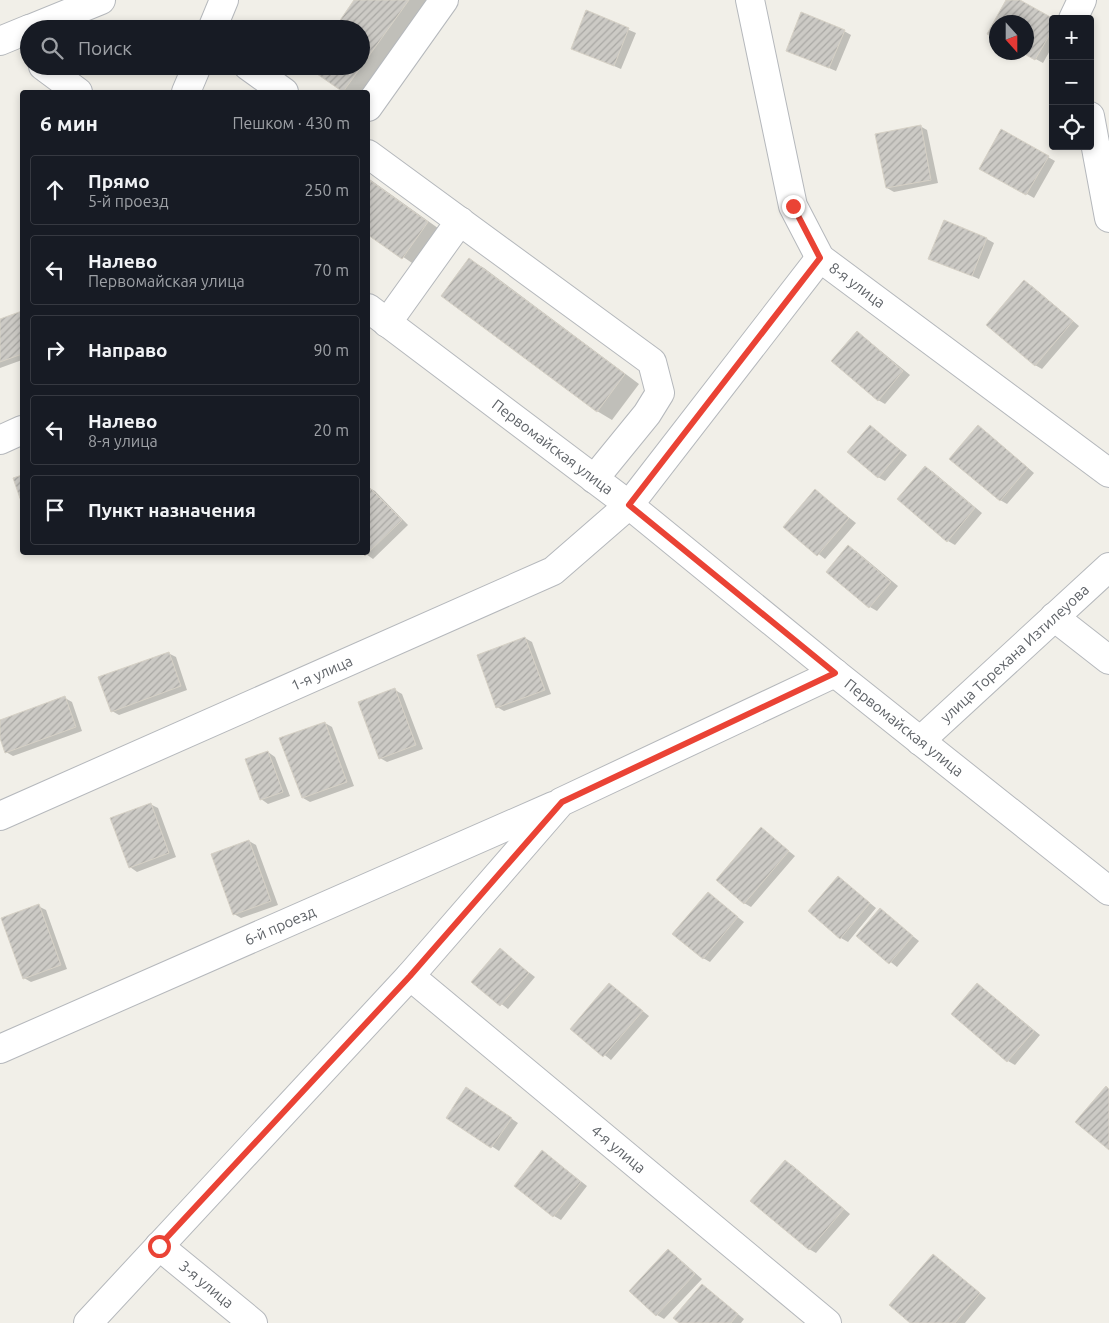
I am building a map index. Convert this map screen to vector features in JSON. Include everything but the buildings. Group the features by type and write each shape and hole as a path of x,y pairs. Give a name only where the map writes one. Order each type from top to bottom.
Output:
{"street":[{"path":"51,20 101,0"},
{"path":"216,20 224,0"},
{"path":"370,104 444,0"},
{"name":"8-я улица","path":"750,0 793,206 820,258 1109,473"},
{"path":"1075,15 1082,0"},
{"path":"55,75 75,90"},
{"path":"187,90 193,75"},
{"path":"260,75 281,90"},
{"path":"1094,137 1109,218"},
{"path":"370,155 652,362 660,393 647,414 594,479"},
{"path":"377,316 460,221"},
{"name":"1-я улица","path":"0,816 554,571 629,505 820,258"},
{"name":"Первомайская улица","path":"377,316 629,505 1109,892"},
{"path":"0,440 20,431"},
{"name":"улица Торехана Изтилеуова","path":"920,740 1109,567"},
{"path":"1054,617 1109,660"},
{"name":"6-й проезд","path":"0,1049 562,802 835,673"},
{"path":"88,1323 410,976 562,802"},
{"name":"4-я улица","path":"410,976 827,1323"},
{"name":"3-я улица","path":"159,1246 253,1323"}],"route":[{"path":"159,1246 410,976 562,802 835,673 629,505 820,258 793,206"}]}
